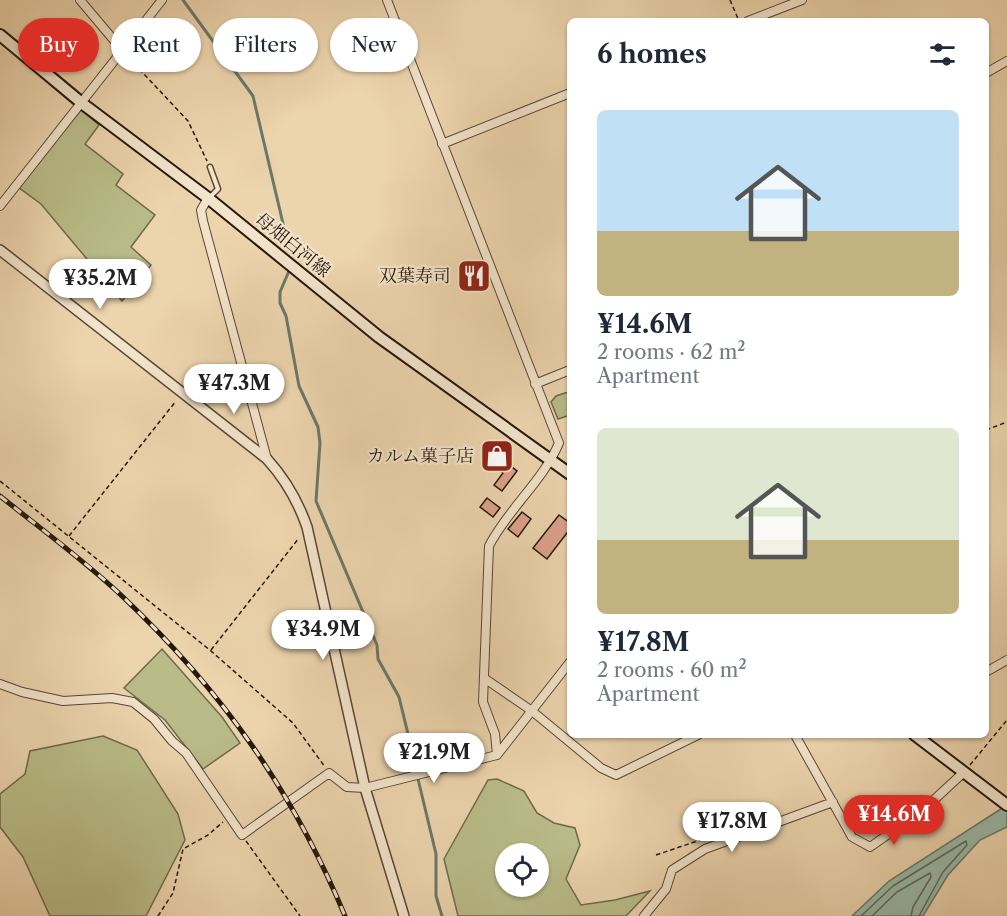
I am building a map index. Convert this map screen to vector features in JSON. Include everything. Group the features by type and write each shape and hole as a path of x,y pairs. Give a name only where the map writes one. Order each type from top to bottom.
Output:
{"main road":[{"name":"母畑白河線","path":"0,35 83,104 208,198 379,337 567,472"},
{"path":"919,738 1007,805"}],"street":[{"path":"80,0 111,37"},
{"path":"148,18 162,0"},
{"path":"387,0 559,443 552,460 499,527 489,546 483,702 495,734 497,755"},
{"path":"756,18 802,0"},
{"path":"989,71 1007,62"},
{"path":"0,206 111,67"},
{"path":"442,144 567,94"},
{"path":"208,198 201,210 203,221 267,459"},
{"path":"0,250 267,459 288,485 307,527 365,788 404,916"},
{"path":"535,384 567,371"},
{"path":"989,670 1007,660"},
{"path":"0,684 22,692 63,701 112,698 133,702 154,719 172,741 186,753 228,818 242,835 329,773 347,786 365,788 497,755 567,666"},
{"path":"484,678 532,711 601,768 616,775 692,738"},
{"path":"797,738 852,837 870,847 923,810 966,774"},
{"path":"644,916 666,889 672,870 680,864 705,849 833,801"}],"lane":[{"path":"208,198 218,186 210,167"}],"path":[{"path":"730,0 738,18"},
{"path":"142,72 188,121 210,167"},
{"path":"69,536 183,392"},
{"path":"989,429 1007,422"},
{"path":"0,482 211,651 293,723 329,773"},
{"path":"211,651 307,527"},
{"path":"966,774 1007,720"},
{"path":"158,916 173,893 183,849 208,835 228,818"},
{"path":"242,835 300,916"}],"green space":[{"path":"81,110 99,125 85,144 123,174 116,185 155,215 131,247 151,265 122,301 41,204 18,187"},
{"path":"567,392 567,416 558,419 551,402 556,396"},
{"path":"162,649 222,717 240,743 203,769 165,720 124,688"},
{"path":"103,736 137,750 178,814 185,840 146,916 50,916 23,857 0,827 0,794 25,774 30,751"},
{"path":"497,779 524,791 537,813 554,823 575,828 580,845 566,879 581,905 615,900 650,891 626,916 458,916 444,859 488,780"}],"water":[{"path":"1007,805 1007,827 980,840 948,875 923,916 852,916 889,881"}],"building":[{"path":"495,447 507,455 503,460 517,471 502,491 494,485 503,473 486,461"},
{"path":"487,498 500,508 493,517 480,507"},
{"path":"522,512 531,519 518,537 508,529"},
{"path":"559,515 567,521 567,533 547,559 533,548"}],"waterway":[{"path":"183,0 253,96 289,249"},
{"path":"289,271 280,292 280,303 286,316 299,386 318,427 320,443 316,501 377,645 378,659 399,697 417,771"},
{"path":"418,779 436,854 436,896 442,916"}],"railway":[{"path":"0,496 123,597 192,668 251,744 278,785 325,870 345,916"}],"place":[{"name":"双葉寿司","path":"474,276"},
{"name":"カルム菓子店","path":"497,456"}]}
